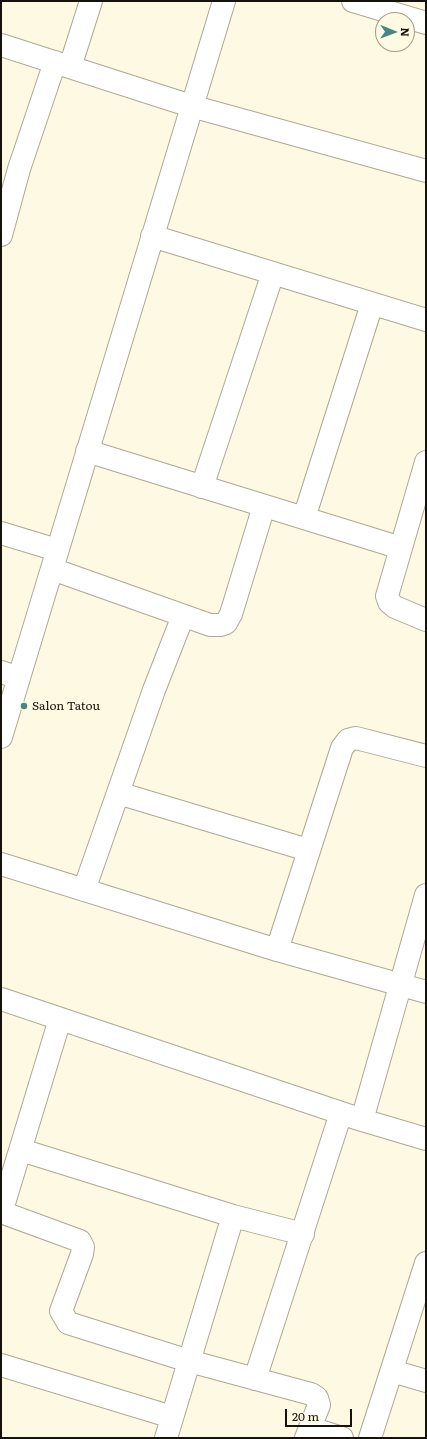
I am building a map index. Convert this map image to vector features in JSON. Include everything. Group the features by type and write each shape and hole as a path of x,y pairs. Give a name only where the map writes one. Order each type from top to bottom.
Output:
{"street":[{"path":"1,235 10,174 19,169 91,1"},
{"path":"1,737 10,675 54,559 224,1"},
{"path":"354,1 426,24"},
{"path":"1,45 191,106 426,172"},
{"path":"152,236 426,320"},
{"path":"202,487 273,273"},
{"path":"304,518 372,304"},
{"path":"87,451 400,548"},
{"path":"426,462 387,596 389,602 395,607 426,620"},
{"path":"1,533 54,559 183,616 210,625 220,625 226,623 231,614 264,506"},
{"path":"84,890 154,690 183,616"},
{"path":"277,950 342,748 348,740 356,738 426,756"},
{"path":"118,793 308,850"},
{"path":"1,864 277,950 426,992"},
{"path":"362,1120 399,984 426,895"},
{"path":"1,999 362,1120 426,1139"},
{"path":"60,1019 1,1213 80,1241 83,1247 82,1254 61,1311 68,1323 189,1361 311,1394 317,1398 319,1405 308,1433 342,1438"},
{"path":"255,1379 341,1113"},
{"path":"21,1150 233,1216 303,1234"},
{"path":"166,1438 233,1216"},
{"path":"370,1438 426,1263"},
{"path":"1,1365 172,1417"},
{"path":"392,1371 426,1381"}],"place":[{"name":"Salon Tatou","path":"24,706"}]}
